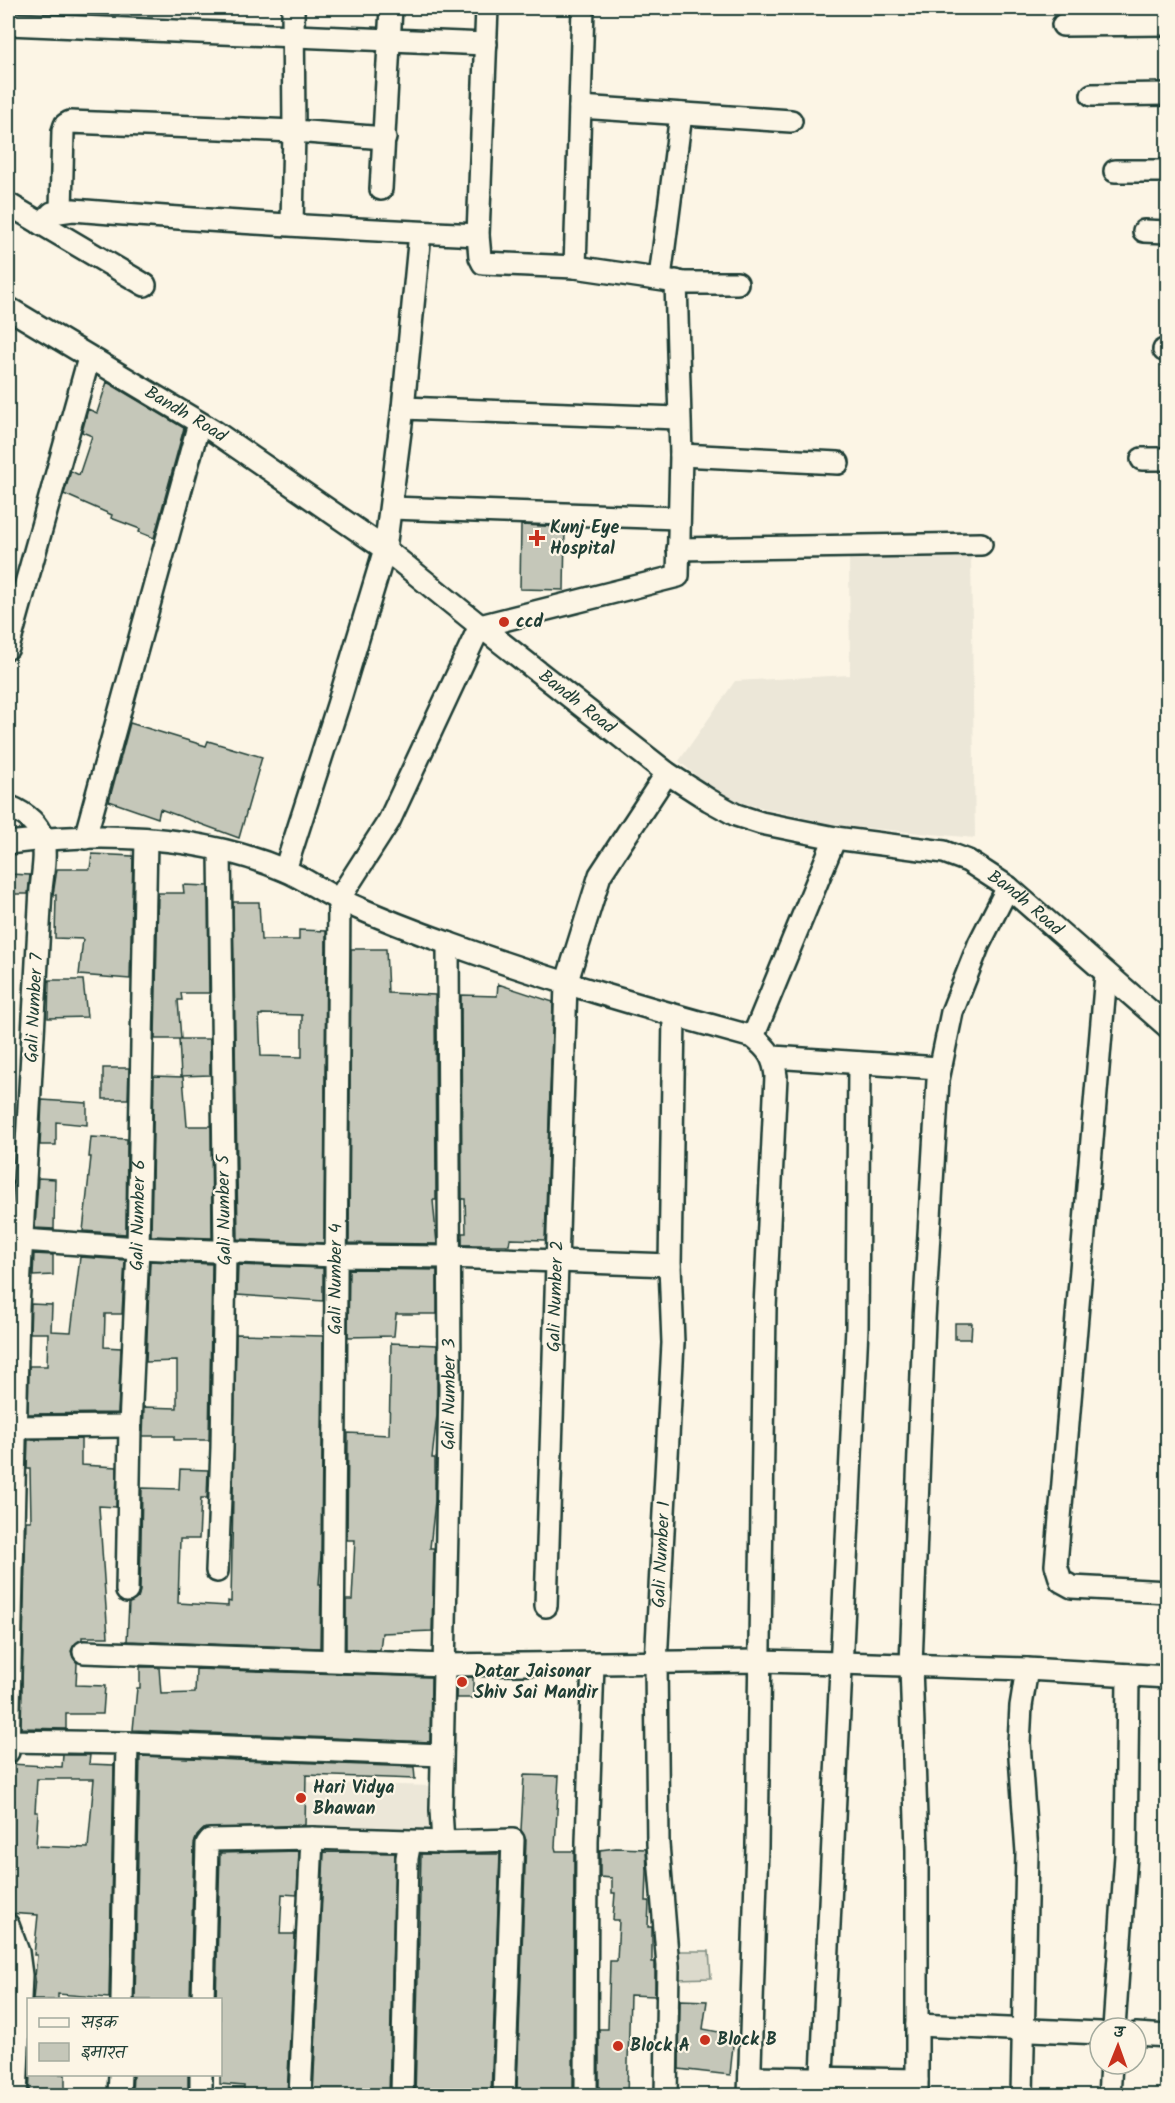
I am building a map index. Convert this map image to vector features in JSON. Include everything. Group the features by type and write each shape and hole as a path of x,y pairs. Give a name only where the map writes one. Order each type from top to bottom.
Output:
{"street":[{"path":"292,224 293,8"},
{"path":"381,189 391,8"},
{"path":"487,8 478,235 480,257 486,264 575,267 694,284 737,284"},
{"path":"575,267 583,8"},
{"path":"8,24 486,44"},
{"path":"1063,25 1167,24"},
{"path":"1092,95 1167,94"},
{"path":"580,107 791,121"},
{"path":"339,899 389,820 480,626 676,577 678,573 681,455 668,279 681,114"},
{"path":"61,210 63,131 65,125 70,122 294,131 385,138"},
{"path":"1114,171 1167,171"},
{"path":"8,204 146,285"},
{"path":"41,224 49,215 61,210 73,210 230,222 478,235"},
{"path":"1144,231 1167,232"},
{"path":"285,870 339,705 385,549 420,232"},
{"name":"Bandh Road","path":"8,308 254,457 385,549 667,773 708,800 736,815 761,823 835,838 956,856 990,874 1008,887 1167,1028"},
{"path":"8,648 88,358"},
{"path":"402,408 678,418"},
{"path":"85,838 199,423"},
{"path":"681,455 838,464"},
{"path":"1142,459 1167,459"},
{"path":"391,508 678,518"},
{"path":"678,549 981,544"},
{"name":"Gali Number 2","path":"546,1606 566,984 600,875 667,773"},
{"path":"8,806 29,816 44,838"},
{"path":"8,843 44,838 146,839 220,850 285,870 339,899 448,943 566,984 753,1037 773,1057 776,1076 765,1308 750,2086 917,2088 916,1850 911,1665 924,1320 939,1068 952,1012 962,985 979,944 1008,887"},
{"name":"Gali Number 7","path":"8,1752 15,1239 44,838"},
{"path":"753,1037 835,838"},
{"name":"Gali Number 6","path":"127,1591 130,1426 138,1248 146,839"},
{"name":"Gali Number 5","path":"217,1571 222,1448 225,1251 220,850"},
{"name":"Gali Number 4","path":"333,1660 339,899"},
{"name":"Gali Number 3","path":"443,1842 441,1810 450,1390 448,943"},
{"path":"1106,974 1056,1565 1061,1581 1072,1587 1167,1592"},
{"name":"Gali Number 1","path":"666,2096 668,1966 658,1844 656,1663 673,1343 670,1265 674,1016"},
{"path":"773,1057 939,1068"},
{"path":"821,2087 857,1327 859,1063"},
{"path":"15,1239 138,1248 335,1256 448,1257 670,1265"},
{"path":"11,1427 130,1426"},
{"path":"84,1652 445,1665 759,1661 1027,1668 1167,1677"},
{"path":"586,2096 587,1842 593,1664"},
{"path":"1022,2096 1027,1852 1019,1743 1021,1706 1027,1668"},
{"path":"1114,2016 1126,1855 1128,1675"},
{"path":"8,1742 128,1743 442,1755"},
{"path":"122,1998 128,1743"},
{"path":"203,1998 208,1843 213,1839 312,1838 410,1842 513,1840 504,2096"},
{"path":"300,2096 312,1838"},
{"path":"402,2096 407,1858 410,1842"},
{"path":"8,1925 18,1953 21,1975 16,2096"},
{"path":"917,2025 1088,2032"},
{"path":"1148,2035 1167,2036"},
{"path":"119,2096 120,2076"},
{"path":"201,2076 201,2096"},
{"path":"1109,2096 1110,2076"}],"shaded area":[{"path":"971,553 975,838 834,825 722,798 679,761 735,681 850,675 849,555"},
{"name":"Hari Vidya Bhawan","path":"171,1778 432,1786 430,1833 169,1824"},
{"path":"675,1951 709,1951 711,1978 676,1979"}],"building":[{"path":"107,382 184,428 154,538 139,532 140,529 111,518 112,515 64,494 71,471 79,475 92,436 82,432 88,409 97,413"},
{"path":"521,525 565,527 564,590 520,589"},
{"path":"130,723 206,746 208,741 262,757 239,838 160,809 158,818 109,801"},
{"path":"92,854 133,856 130,979 79,975 83,939 55,938 56,895 53,895 57,869 90,869"},
{"path":"8,874 30,875 28,894 8,894"},
{"path":"183,885 208,886 209,993 181,993 182,1000 178,1000 181,1039 155,1039 158,893 184,893"},
{"path":"233,902 259,902 261,940 299,940 299,930 326,931 324,1243 238,1239","holes":["259,1015 302,1015 302,1057 261,1056"]},
{"path":"351,949 386,949 388,993 435,995 436,1200 433,1200 437,1244 349,1243"},
{"path":"49,980 83,980 87,1017 48,1018"},
{"path":"498,984 553,1002 545,1240 510,1239 509,1245 462,1245 462,1233 466,1233 465,1199 462,1199 461,995 497,996"},
{"path":"179,1039 210,1039 210,1075 181,1076"},
{"path":"103,1068 129,1068 128,1099 103,1099"},
{"path":"154,1076 183,1077 187,1126 211,1126 212,1238 151,1236"},
{"path":"42,1100 87,1103 87,1125 56,1122 56,1145 40,1145"},
{"path":"91,1137 127,1139 126,1234 83,1231"},
{"path":"38,1178 55,1179 54,1229 35,1228"},
{"path":"34,1254 53,1255 53,1275 33,1276"},
{"path":"80,1257 125,1260 122,1314 105,1314 104,1347 121,1348 118,1413 28,1414 29,1366 47,1366 48,1333 30,1333 31,1304 52,1305 51,1331 71,1332"},
{"path":"150,1261 212,1264 209,1440 174,1440 174,1436 143,1436 144,1407 177,1408 177,1361 146,1362"},
{"path":"238,1265 323,1268 323,1301 237,1295"},
{"path":"349,1269 437,1270 437,1314 396,1314 394,1336 348,1337"},
{"path":"955,1323 972,1323 971,1339 955,1339"},
{"path":"236,1334 323,1336 320,1648 127,1641 129,1603 138,1598 140,1591 142,1488 179,1489 180,1469 208,1470 207,1498 201,1498 199,1539 180,1539 178,1603 228,1606 228,1601 231,1602"},
{"path":"391,1343 437,1345 437,1415 432,1458 435,1458 435,1501 430,1548 434,1548 432,1631 382,1633 380,1650 346,1649 346,1600 352,1600 355,1540 347,1540 348,1433 389,1435"},
{"path":"81,1439 81,1465 117,1467 116,1507 99,1506 108,1637 82,1637 82,1640 74,1645 71,1651 77,1663 76,1685 105,1686 103,1714 66,1714 66,1729 21,1728 26,1521 31,1521 30,1469 27,1469 28,1440"},
{"path":"140,1667 159,1667 161,1694 195,1693 196,1669 431,1677 430,1742 133,1730 137,1688 140,1688"},
{"path":"473,1677 473,1698 456,1698 457,1678"},
{"path":"63,1755 90,1755 89,1764 114,1765 109,1998 58,1994 58,1998 33,1998 38,1915 8,1913 10,1890 8,1890 8,1876 12,1845 8,1845 14,1800 9,1799 11,1764 62,1767","holes":["37,1779 94,1779 88,1848 36,1846"]},
{"path":"140,1756 414,1767 415,1779 306,1775 305,1825 204,1829 197,1836 194,1844 190,1998 135,1998"},
{"path":"524,1775 559,1776 555,1847 556,1851 574,1851 573,2093 517,2088 526,1840 521,1830"},
{"path":"646,1849 648,1927 652,1927 652,1962 655,1962 655,1996 630,1995 627,2096 607,2096 607,2093 599,2093 599,2029 608,2029 610,1961 617,1961 619,1920 613,1920 615,1893 612,1893 612,1878 600,1877 600,1850"},
{"path":"299,1851 297,1895 282,1894 280,1934 295,1934 287,2096 244,2096 244,2086 220,2084 220,2076 222,2076 222,1998 216,1998 220,1853"},
{"path":"324,1852 395,1853 389,2096 313,2096"},
{"path":"421,1854 500,1854 491,2096 415,2096"},
{"name":"Block B","path":"680,2000 707,2001 703,2029 734,2035 730,2075 679,2069"},
{"path":"30,2076 65,2076 65,2096 29,2096"},
{"path":"133,2076 188,2076 188,2096 132,2096"}],"place":[{"name":"Kunj Eye Hospital","path":"537,538"},
{"name":"ccd","path":"504,622"},
{"name":"Datar Jaisonar Shiv Sai Mandir","path":"462,1682"},
{"name":"Hari Vidya Bhawan","path":"301,1798"},
{"name":"Block B","path":"705,2040"},
{"name":"Block A","path":"618,2046"}]}
